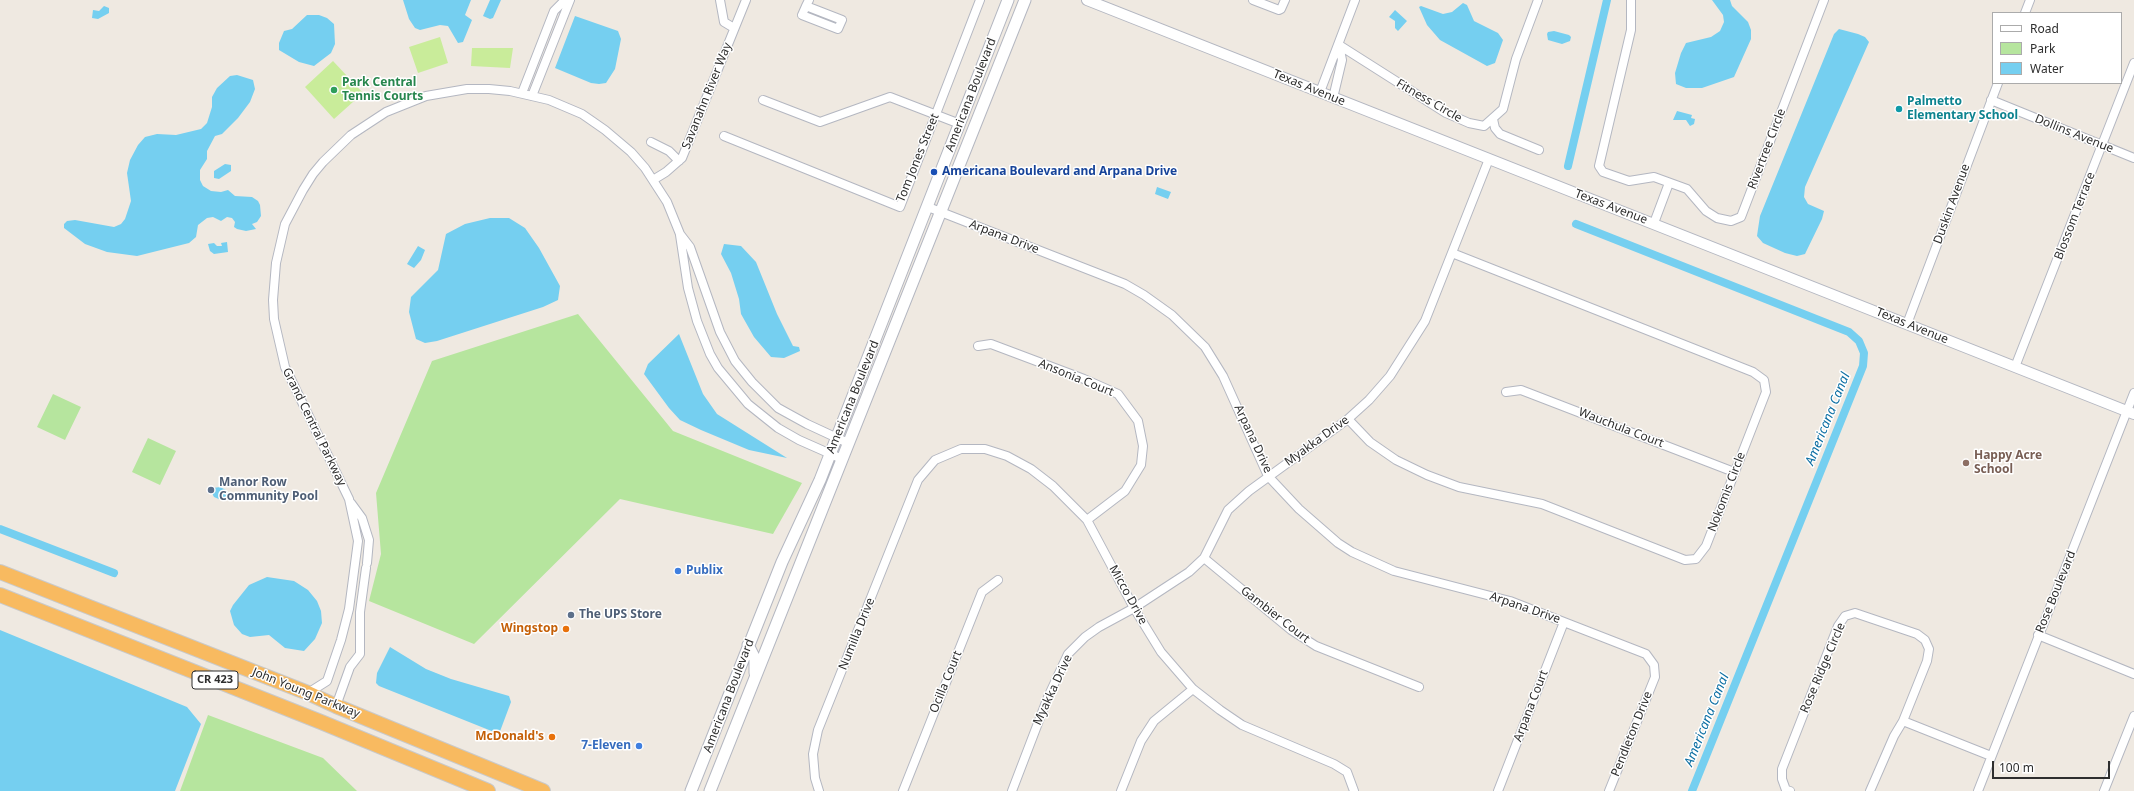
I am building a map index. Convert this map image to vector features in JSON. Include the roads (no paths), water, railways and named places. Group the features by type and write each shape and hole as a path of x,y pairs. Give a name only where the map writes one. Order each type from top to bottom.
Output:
{"highway":[{"name":"John Young Parkway","path":"0,572 308,693 336,706 544,791"},
{"name":"John Young Parkway","path":"0,595 321,722 488,791"},
{"path":"185,668 213,670 324,713 336,706"},
{"path":"321,722 338,714 371,720"}],"main road":[{"name":"Americana Boulevard","path":"692,791 748,645 782,562 830,454 1008,0"},
{"name":"Americana Boulevard","path":"710,791 848,443 942,212 1025,0"},
{"path":"782,562 798,568"},
{"path":"748,645 755,659 756,677"}],"street":[{"path":"522,93 554,11 565,0"},
{"path":"532,96 570,0"},
{"path":"720,0 724,22 734,28"},
{"name":"Savanahn River Way","path":"653,180 682,158 746,0"},
{"name":"Tom Jones Street","path":"724,136 900,207 980,0"},
{"name":"Texas Avenue","path":"1087,0 1654,223 2130,413"},
{"path":"1253,0 1279,10 1281,9 1285,0"},
{"path":"1320,92 1355,0"},
{"path":"1538,0 1516,59 1503,109 1493,120 1495,128 1500,134 1539,150"},
{"name":"Rivertree Circle","path":"1631,0 1631,30 1599,166 1603,172 1629,181 1654,177 1687,189 1706,211 1717,218 1731,221 1741,217 1824,0"},
{"path":"2025,12 2030,0"},
{"path":"1333,98 1342,60 1339,45"},
{"name":"Fitness Circle","path":"1339,45 1446,113 1469,124 1484,126 1493,120"},
{"name":"Blossom Terrace","path":"2015,367 2134,63"},
{"name":"Duskin Avenue","path":"1907,324 1998,84"},
{"name":"Grand Central Parkway","path":"308,693 327,681 349,609 358,541 349,499 337,471 291,382 280,352 274,318 273,300 276,263 285,224 303,190 323,162 351,134 386,112 409,102 445,92 489,89 522,93 532,96 570,108 594,121 631,152 653,180 667,202 680,234 688,288 697,321 718,368 748,404 768,420 788,434 842,459"},
{"path":"763,100 820,122 890,97 960,124"},
{"name":"Dollins Avenue","path":"1991,100 2134,158"},
{"path":"651,142 670,151 679,161"},
{"name":"Myakka Drive","path":"1012,791 1048,697 1068,654 1085,636 1172,585 1204,558 1228,510 1268,476 1348,419 1369,400 1406,354 1425,321 1489,159"},
{"path":"1654,223 1669,183"},
{"name":"Arpana Drive","path":"928,207 1125,284 1144,295 1172,315 1205,347 1223,376 1268,476 1299,509 1338,543 1352,552 1394,571 1510,601 1646,654 1654,665 1654,677"},
{"name":"Grand Central Parkway","path":"680,234 690,247 720,332 735,360 752,382 778,408 807,424 848,443"},
{"name":"Nokomis Circle","path":"1348,419 1370,442 1396,460 1427,475 1459,486 1542,504 1685,560 1696,559 1706,546 1766,392 1764,380 1753,372 1452,253"},
{"name":"Ansonia Court","path":"978,346 991,344 1084,379 1118,394 1138,421 1142,446 1141,465 1125,491 1087,520"},
{"name":"Wauchula Court","path":"1506,392 1521,390 1734,472"},
{"name":"Rose Boulevard","path":"1978,791 2038,635 2130,413 2134,393"},
{"name":"Micco Drive","path":"918,480 935,460 962,449 985,449 1007,456 1031,469 1053,486 1087,520 1134,608 1161,652 1193,689 1242,725 1334,764 1347,772 1354,791"},
{"name":"Numilla Drive","path":"819,791 815,778 813,754 818,730 918,480"},
{"name":"Grand Central Parkway","path":"336,706 350,667 360,654 360,612 369,540 362,518 349,499"},
{"name":"Gambier Court","path":"1204,558 1291,630 1316,646 1420,687"},
{"name":"Ocilla Court","path":"904,791 982,592 998,580"},
{"name":"Rose Ridge Circle","path":"1790,791 1786,790 1782,779 1782,769 1838,626 1845,616 1855,613 1864,614 1917,634 1925,640 1929,649 1927,661 1903,721 1894,736 1870,791"},
{"name":"Arpana Court","path":"1498,791 1564,622"},
{"path":"2038,635 2134,674"},
{"name":"Pendleton Drive","path":"1608,791 1654,677"},
{"path":"1121,791 1141,741 1154,721 1193,689"},
{"path":"2104,791 2134,716"},
{"path":"1903,721 1991,756"}],"water":[{"path":"403,0 471,0 465,15 472,20 463,42 458,43 448,26 440,25 420,30 415,28 409,19"},
{"path":"490,0 501,0 493,18 490,19 483,16"},
{"path":"1712,0 1730,0 1732,6 1748,22 1751,30 1751,39 1734,77 1702,88 1686,88 1676,84 1675,73 1681,53 1686,43 1711,37 1720,31 1724,22 1723,15"},
{"path":"1463,3 1467,5 1474,21 1498,33 1503,40 1495,63 1487,66 1440,40 1427,25 1419,7 1421,6 1443,14 1452,12"},
{"path":"104,6 109,8 109,13 98,19 92,18 93,10 99,11"},
{"path":"1395,10 1407,21 1398,31 1395,28 1395,21 1389,17"},
{"path":"307,15 319,15 327,18 334,24 335,44 331,53 314,66 299,62 279,50 279,43 284,31 292,29"},
{"path":"575,16 618,31 621,39 615,69 606,83 591,83 555,68"},
{"path":"1839,29 1865,37 1869,42 1805,187 1804,197 1808,204 1824,211 1822,219 1805,254 1797,256 1785,253 1763,243 1757,236 1760,216 1834,34"},
{"path":"1554,31 1569,35 1571,37 1570,41 1562,44 1548,40 1548,32"},
{"path":"237,75 253,80 255,89 250,102 238,118 222,134 215,136 207,151 207,159 200,170 200,180 203,186 211,191 221,192 228,190 235,196 252,197 258,201 261,216 257,222 252,224 256,229 246,231 237,229 234,227 235,222 232,218 227,217 221,221 213,217 207,218 198,225 196,237 189,243 137,256 107,252 85,244 64,228 64,224 67,221 75,220 114,227 121,224 125,219 131,201 127,173 130,160 138,145 145,137 157,134 176,135 201,129 207,123 212,107 212,97 217,88 230,76"},
{"path":"1677,111 1692,115 1691,118 1695,119 1694,124 1690,126 1686,120 1673,120"},
{"path":"225,164 231,165 231,171 219,179 214,178 214,171"},
{"path":"1157,187 1171,192 1168,199 1155,194"},
{"path":"490,218 509,218 525,228 539,248 560,286 558,300 543,307 437,341 425,343 416,339 409,312 411,297 438,270 446,234 465,224"},
{"path":"227,242 228,252 214,254 210,251 208,244 214,243 217,246 222,246 221,243"},
{"path":"724,244 741,246 756,262 777,314 793,346 799,347 800,351 784,358 771,357 754,337 741,314 739,299 731,273 721,254"},
{"path":"418,246 425,250 421,260 414,268 407,264"},
{"path":"679,334 703,394 717,414 787,458 749,450 701,430 680,420 669,408 644,374 648,364"},
{"path":"220,487 226,490 230,496 228,499 221,500 214,497 211,491 213,488"},
{"path":"267,577 294,581 308,590 317,601 321,611 322,623 315,639 304,651 285,648 269,635 250,637 242,634 234,625 230,611 233,605 249,585"},
{"path":"0,630 187,707 201,724 175,791 0,791"},
{"path":"390,647 426,669 451,679 509,696 511,702 499,734 379,686 376,683 377,673"}],"waterway":[{"path":"1568,166 1607,0"},
{"name":"Americana Canal","path":"1576,224 1849,332 1859,341 1864,353 1863,366 1692,791"},
{"path":"0,529 114,573"}],"place":[{"name":"Park Central Tennis Courts","path":"334,90"},
{"name":"Palmetto Elementary School","path":"1899,109"},
{"name":"Americana Boulevard and Arpana Drive","path":"934,172"},
{"name":"Happy Acre School","path":"1966,463"},
{"name":"Manor Row Community Pool","path":"211,490"},
{"name":"Publix","path":"678,571"},
{"name":"The UPS Store","path":"571,615"},
{"name":"Wingstop","path":"566,629"},
{"name":"McDonald's","path":"552,737"},
{"name":"7-Eleven","path":"639,746"}]}
